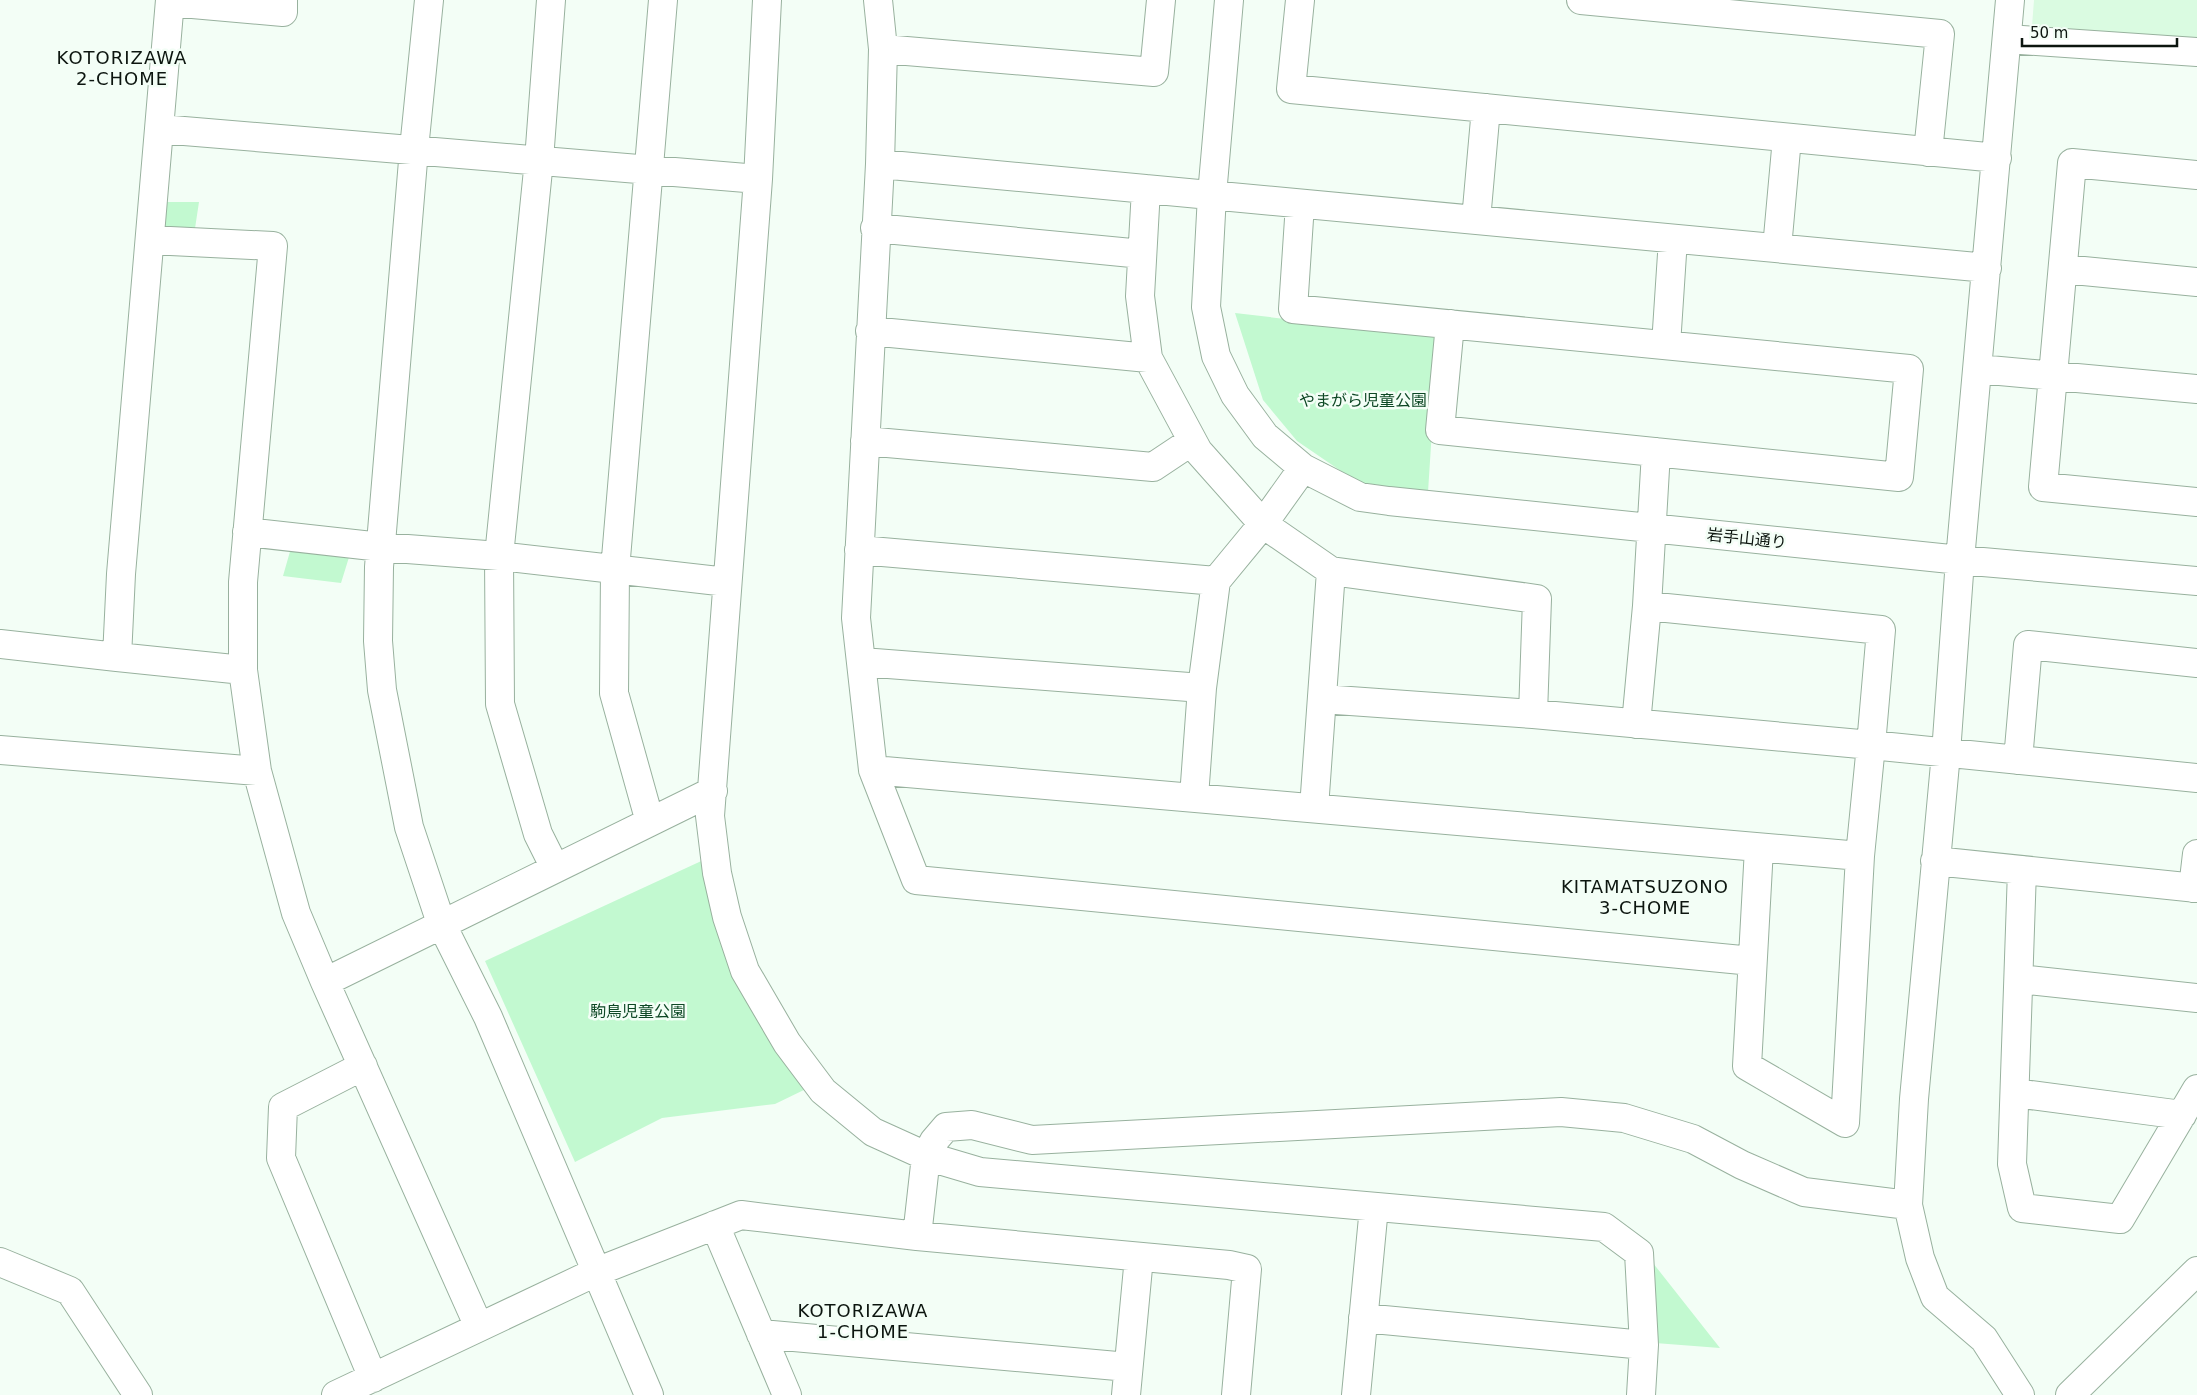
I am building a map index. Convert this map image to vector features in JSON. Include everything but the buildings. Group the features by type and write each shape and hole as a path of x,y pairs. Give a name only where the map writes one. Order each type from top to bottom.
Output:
{"street":[{"path":"117,657 121,574 170,1 283,12 284,0"},
{"path":"429,0 414,149 381,547 378,641 382,690 409,827 441,923 488,1017 649,1395"},
{"path":"551,0 539,160 499,556 500,704 538,834 554,868"},
{"path":"650,822 614,693 615,570 663,0"},
{"path":"768,0 758,179 710,816 717,873 727,917 745,971 788,1043 824,1091 873,1132 926,1156 980,1172 1604,1227 1639,1253 1644,1345 1641,1395"},
{"path":"878,0 883,49 880,164 875,228 856,618 873,770 916,880 1752,961"},
{"path":"883,49 1154,72 1161,0"},
{"name":"岩手山通り","path":"1228,0 1212,195 1206,307 1216,356 1235,395 1265,436 1304,468 1360,497 1960,560 2197,580"},
{"path":"1300,0 1291,89 1997,158"},
{"path":"1581,0 1940,34 1928,152"},
{"path":"2010,0 1960,560 1946,753 1914,1099 1908,1205 1920,1258 1935,1297 1984,1339 2020,1395"},
{"path":"2007,39 2197,52"},
{"path":"1476,220 1486,108"},
{"path":"160,129 758,179"},
{"path":"1777,248 1786,138"},
{"path":"2197,175 2072,163 2043,487 2197,502"},
{"path":"880,164 1987,268"},
{"path":"1146,189 1140,296 1148,358 1198,450 1262,524 1331,571 1537,600 1532,714"},
{"path":"1300,204 1293,309 1450,324 1666,345 1909,369 1899,477 1440,430 1450,324"},
{"path":"875,228 1142,254"},
{"path":"1666,345 1674,239"},
{"path":"150,240 273,246 243,582 243,670 257,772 296,913 479,1327"},
{"path":"2063,269 2197,282"},
{"path":"870,331 1148,358"},
{"path":"1978,369 2197,389"},
{"path":"865,441 1153,468 1192,441"},
{"path":"1636,724 1656,452"},
{"path":"1194,797 1202,688 1216,582 1304,468"},
{"path":"247,532 381,547 499,556 727,582"},
{"path":"859,550 1216,582"},
{"path":"1314,808 1331,571"},
{"path":"1646,606 1880,630 1860,856 1845,1123 1747,1066 1759,848"},
{"path":"0,644 243,670"},
{"path":"2018,760 2028,645 2197,663"},
{"path":"862,662 1202,688"},
{"path":"1322,699 1532,714 1871,745 2197,778"},
{"path":"0,750 257,772"},
{"path":"873,770 1860,856"},
{"path":"325,982 441,923 713,791"},
{"path":"1935,861 2195,888 2197,854"},
{"path":"2022,870 2012,1164 2022,1208 2120,1219 2197,1089"},
{"path":"2019,979 2197,998"},
{"path":"363,1066 283,1108 281,1158 373,1378"},
{"path":"2015,1093 2182,1115"},
{"path":"917,1236 926,1156 934,1141 946,1127 972,1125 1032,1140 1562,1112 1624,1118 1693,1139 1742,1165 1804,1192 1908,1205"},
{"path":"1356,1395 1374,1207"},
{"path":"336,1395 596,1272 741,1215 917,1236 1228,1265 1247,1269 1236,1395"},
{"path":"715,1225 787,1395"},
{"path":"1126,1395 1139,1257"},
{"path":"0,1262 70,1290 138,1395"},
{"path":"2070,1395 2197,1271"},
{"path":"1363,1318 1644,1345"},
{"path":"761,1334 1128,1367"}],"shaded area":[{"path":"2034,0 2197,0 2197,41 2032,26"}],"green space":[{"path":"154,202 199,202 194,235 152,233"},
{"name":"やまがら児童公園","path":"1235,313 1438,337 1428,492 1357,482 1297,441 1263,400"},
{"path":"291,548 350,554 341,583 283,576"},
{"name":"駒鳥児童公園","path":"710,857 808,1088 775,1104 662,1118 575,1162 485,961"},
{"path":"1649,1258 1720,1348 1655,1343"}],"district":[{"name":"KOTORIZAWA 2-CHOME","path":"122,68"},
{"name":"KITAMATSUZONO 3-CHOME","path":"1645,898"},
{"name":"KOTORIZAWA 1-CHOME","path":"863,1321"}]}
